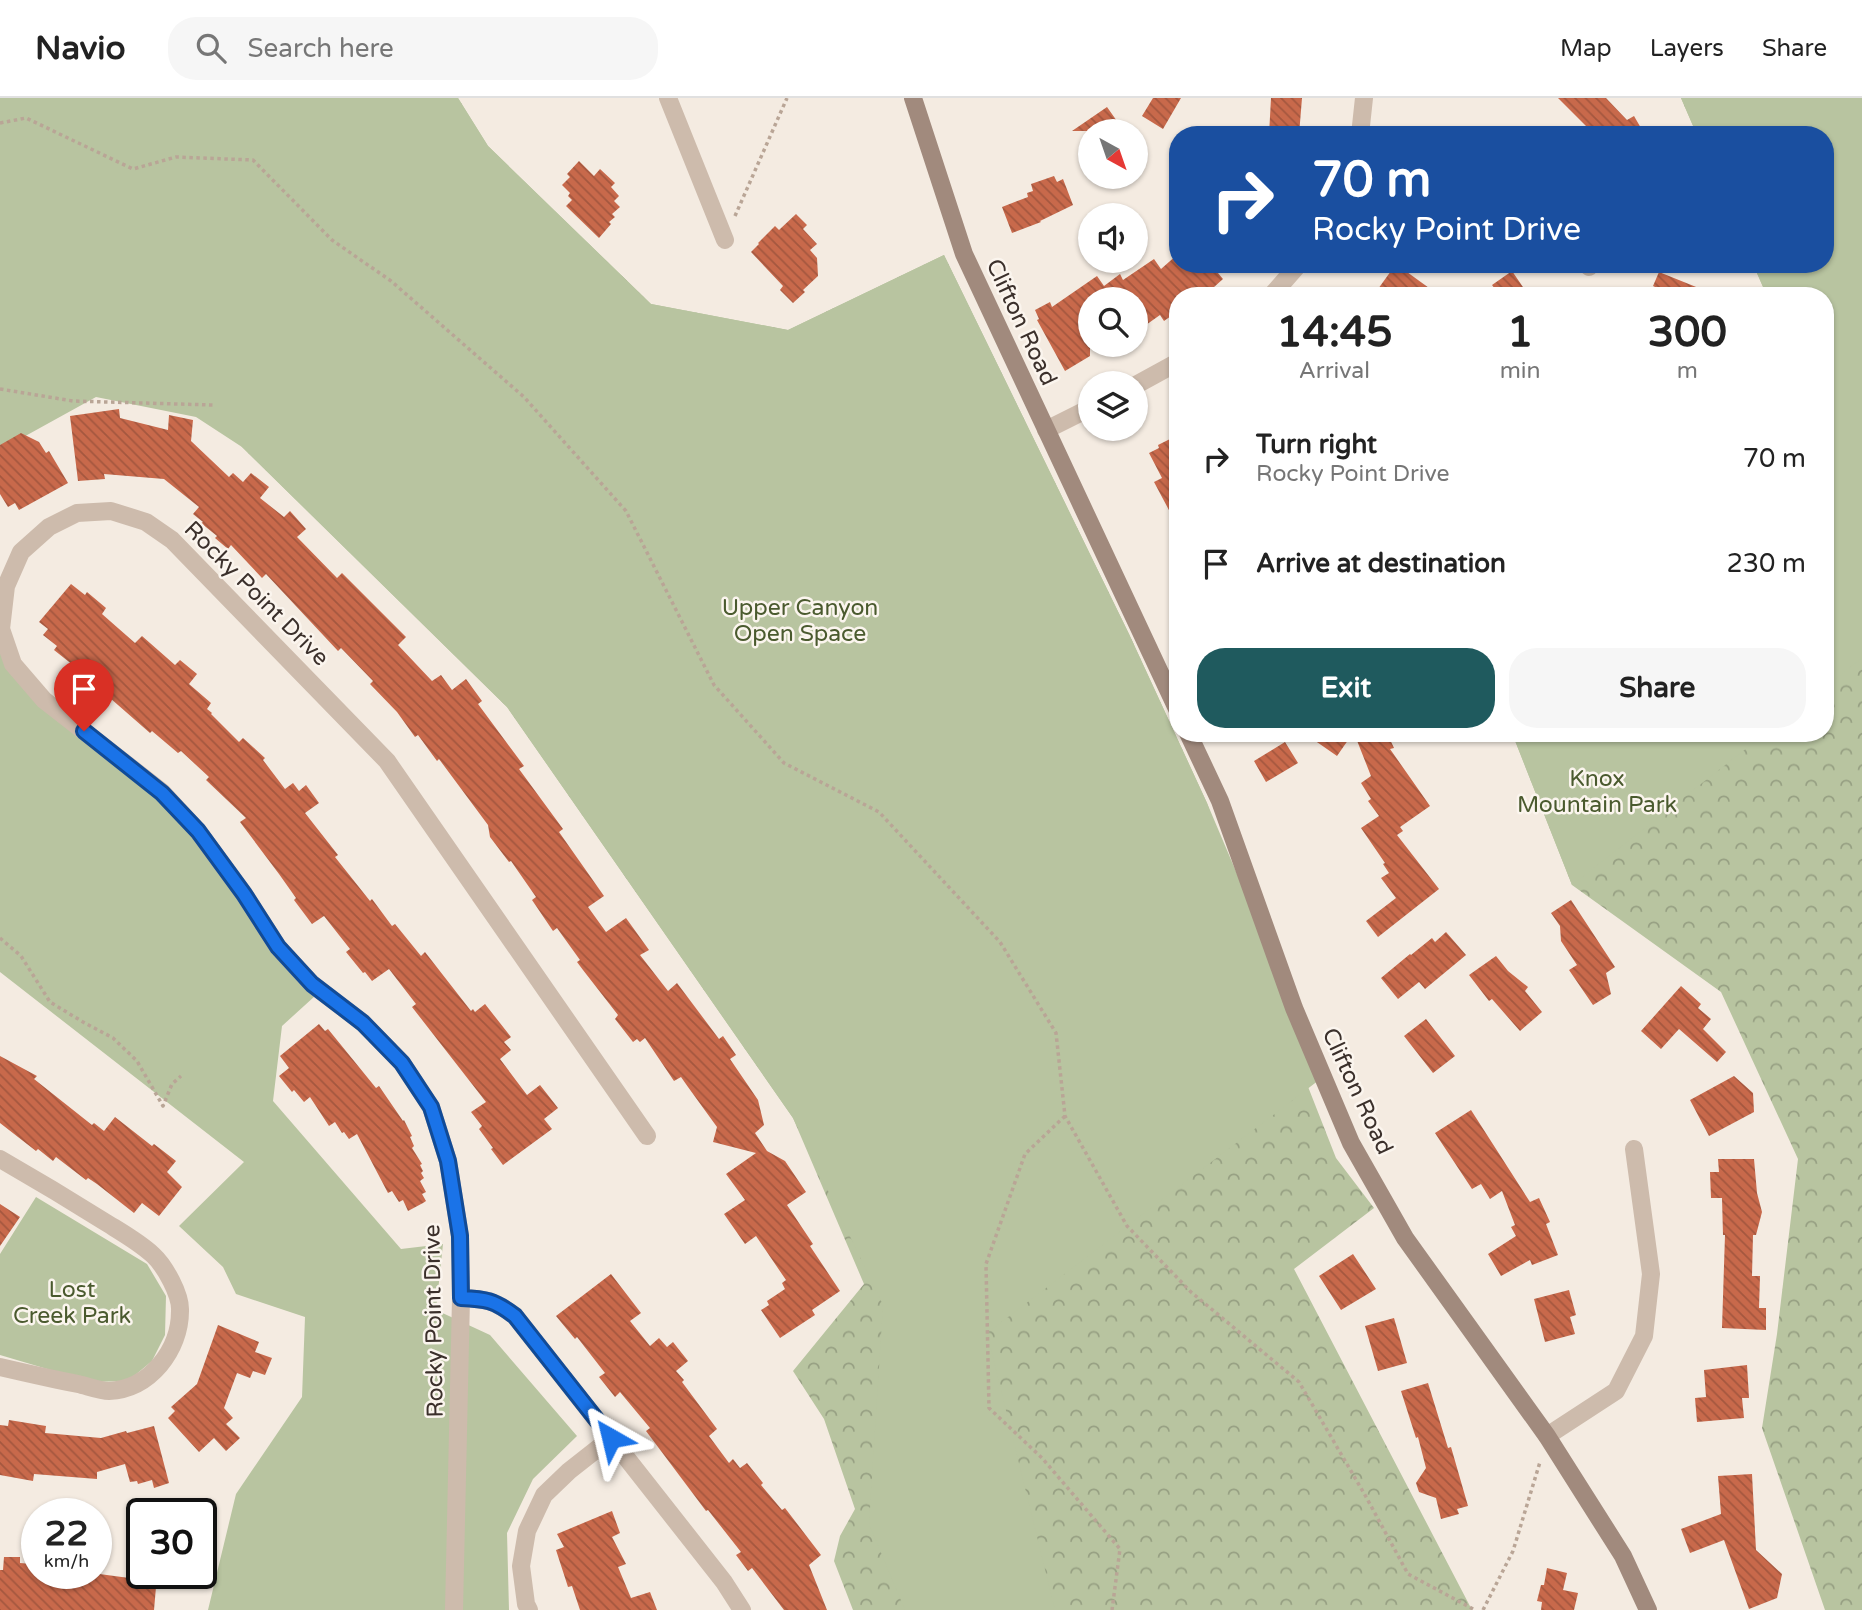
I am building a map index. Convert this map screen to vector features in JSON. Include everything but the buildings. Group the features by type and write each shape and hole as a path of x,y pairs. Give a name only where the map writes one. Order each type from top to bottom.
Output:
{"street":[{"path":"668,98 725,240"},
{"name":"Clifton Road","path":"913,98 964,254 1169,691"},
{"path":"1361,126 1364,98"},
{"path":"1279,287 1291,273"},
{"path":"1148,378 1169,367"},
{"path":"1046,430 1078,414"},
{"name":"Rocky Point Drive","path":"454,1610 460,1236 448,1161 431,1107 402,1063 363,1023 312,984 278,947 244,894 198,831 162,793 44,700 13,664 1,629 6,586 21,552 49,527 77,513 111,511 146,522 182,549 387,761 647,1136"},
{"name":"Clifton Road","path":"1192,742 1220,802 1294,1008 1351,1143 1405,1238 1547,1436 1623,1556 1648,1610"},
{"path":"1547,1436 1615,1391 1644,1336 1651,1274 1634,1149"},
{"path":"0,1159 155,1256 179,1298 181,1310 174,1345 148,1377 131,1385 108,1391 0,1367"},
{"path":"461,1298 498,1303 515,1316 724,1583 742,1610"},
{"path":"528,1610 521,1566 527,1531 538,1507 544,1495 569,1471 611,1438"}],"path":[{"path":"725,240 787,98"},
{"path":"0,123 26,118 133,169 176,157 253,160 332,240 391,281 524,397 626,511 714,685 784,763 879,812 1000,942 1056,1033 1065,1116 1127,1226 1191,1292 1299,1382 1408,1574 1475,1610"},
{"path":"0,389 73,401 213,405"},
{"path":"0,938 21,956 50,1002 113,1038 137,1061 163,1105 172,1084 181,1076"},
{"path":"1065,1116 1025,1154 986,1264 989,1408 1042,1458 1120,1549 1112,1610"},
{"path":"1483,1610 1513,1551 1547,1436"}],"green space":[{"name":"Upper Canyon Open Space","path":"0,98 458,98 488,146 651,304 788,330 944,255 1129,634 1169,721 1169,742 1179,742 1207,803 1294,1051 1336,1158 1374,1208 1294,1269 1472,1610 853,1610 834,1561 840,1536 855,1509 824,1419 793,1371 864,1284 793,1118 507,707 242,447"},
{"name":"Upper Canyon Open Space","path":"0,98 458,98 488,146 651,304 788,330 944,255 1129,634 1169,721 1169,742 1179,742 1207,803 1323,1077 987,1333 1055,1610 905,1610 869,1524 883,1305 793,1118 507,707 242,447 196,417 96,397 0,450"},
{"path":"1681,98 1862,98 1862,1610 1825,1610 1762,1428 1777,1334 1798,1159 1721,992 1572,885 1516,742 1834,742 1834,287 1763,287 1757,273 1834,273 1834,126 1693,126"},
{"path":"1681,98 1862,98 1862,658 1834,680 1834,287 1763,287 1757,273 1834,273 1834,126 1693,126"},
{"path":"0,637 9,666 160,794 315,996 282,1026 273,1101 401,1249 443,1244 436,1310 490,1335 577,1436 533,1479 507,1533 509,1610 208,1610 213,1589 217,1589 217,1573 236,1494 302,1397 305,1317 236,1294 223,1267 179,1226 244,1162 0,972"},
{"name":"Knox Mountain Park","path":"1516,742 1755,742 1572,885"},
{"name":"Lost Creek Park","path":"36,1197 147,1264 166,1296 165,1335 152,1361 128,1381 91,1382 0,1355 0,1254"}],"route":[{"path":"84,731 162,793 198,831 244,894 278,947 312,984 363,1023 402,1063 431,1107 448,1161 460,1236 461,1298 498,1303 515,1316 611,1438"}]}
